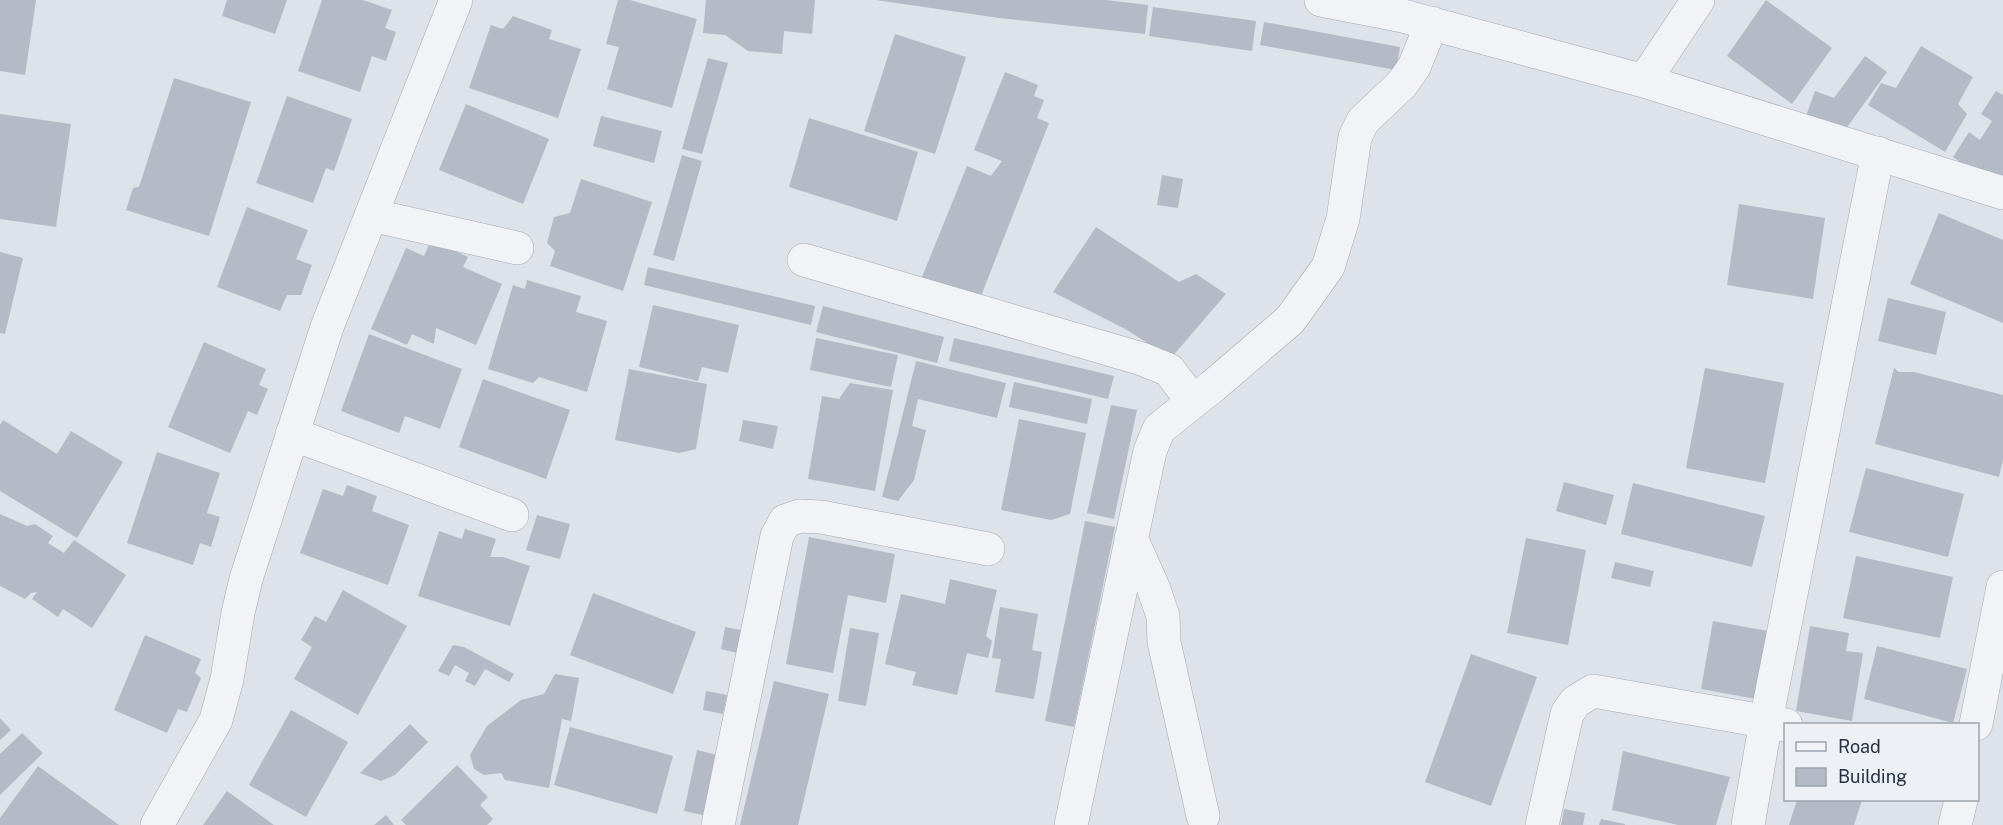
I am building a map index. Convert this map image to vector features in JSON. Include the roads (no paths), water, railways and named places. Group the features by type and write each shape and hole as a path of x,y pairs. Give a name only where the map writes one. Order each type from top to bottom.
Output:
{"street":[{"path":"157,825 216,720 227,679 246,579 327,327 456,0"},
{"path":"1321,0 1432,23 1644,81 2003,193"},
{"path":"1644,81 1698,0"},
{"path":"1071,825 1150,451 1159,429 1290,320 1328,267 1343,219 1355,137 1363,121 1402,84 1414,67 1432,23"},
{"path":"1748,825 1776,723 1878,153"},
{"path":"370,215 517,248"},
{"path":"804,260 1142,360 1169,370 1193,402"},
{"path":"292,434 512,515"},
{"path":"718,825 777,536 785,521 800,516 821,517 988,549"},
{"path":"1131,538 1153,587 1162,616 1164,642 1203,816"},
{"path":"1976,723 2003,587"},
{"path":"1542,825 1567,714 1575,702 1593,691 1776,723"},
{"path":"1955,825 1961,801"}]}
